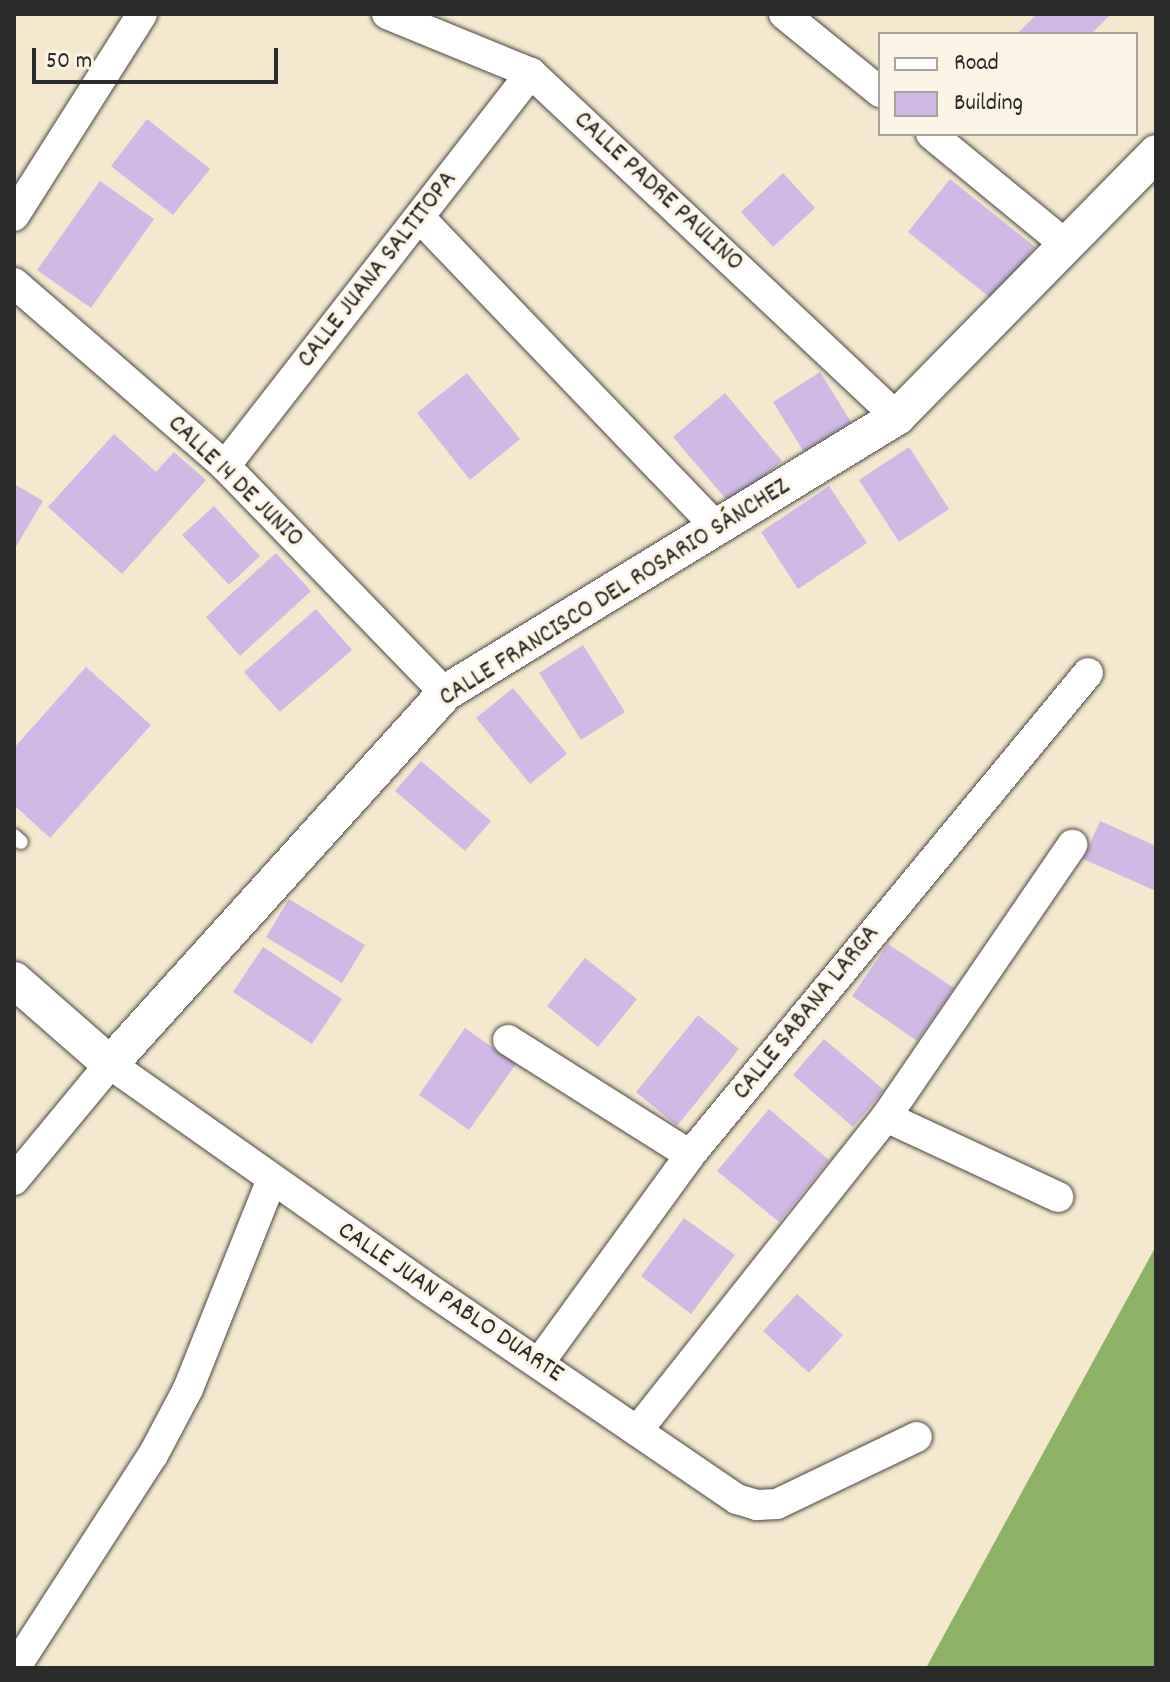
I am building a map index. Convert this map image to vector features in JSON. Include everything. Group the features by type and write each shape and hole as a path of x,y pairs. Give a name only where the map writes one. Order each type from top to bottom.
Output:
{"street":[{"path":"14,216 142,14"},
{"name":"CALLE PADRE PAULINO","path":"387,14 531,73 897,417"},
{"path":"784,14 878,90"},
{"name":"CALLE JUANA SALTITOPA","path":"225,466 531,73"},
{"path":"933,136 1066,245"},
{"name":"CALLE FRANCISCO DEL ROSARIO SÁNCHEZ","path":"14,1180 110,1064 445,693 897,417 1156,153"},
{"path":"420,218 716,527"},
{"name":"CALLE 14 DE JUNIO","path":"14,283 225,466 445,693"},
{"name":"CALLE SABANA LARGA","path":"539,1363 690,1155 1088,673"},
{"path":"637,1431 886,1117 1072,845"},
{"name":"CALLE JUAN PABLO DUARTE","path":"14,980 110,1064 737,1499 757,1505 777,1504 917,1437"},
{"path":"508,1040 690,1155"},
{"path":"886,1117 1058,1197"},
{"path":"15,1668 153,1455 181,1402 272,1179"}],"green space":[{"path":"1156,1246 1156,1668 926,1668"}],"building":[{"path":"1037,14 1111,14 1093,32 1019,32"},
{"path":"147,119 210,169 173,215 111,166"},
{"path":"783,173 815,208 773,247 741,212"},
{"path":"950,179 1035,247 993,300 908,232"},
{"path":"100,181 154,219 91,308 37,270"},
{"path":"820,372 851,422 804,452 773,402"},
{"path":"467,373 520,439 470,480 417,413"},
{"path":"725,393 782,461 731,505 673,437"},
{"path":"114,434 156,472 174,452 206,480 122,574 48,507"},
{"path":"909,447 949,509 899,542 859,480"},
{"path":"14,484 43,501 14,550"},
{"path":"829,486 867,543 798,589 761,532"},
{"path":"214,506 260,556 229,585 182,535"},
{"path":"276,553 311,591 240,656 206,617"},
{"path":"316,609 352,650 280,712 244,672"},
{"path":"583,645 625,712 581,740 539,673"},
{"path":"86,667 151,725 50,838 14,805 14,748"},
{"path":"513,688 567,754 530,784 476,718"},
{"path":"421,761 491,821 465,851 395,791"},
{"path":"1100,821 1156,846 1156,891 1083,859"},
{"path":"289,899 365,945 342,983 266,937"},
{"path":"888,944 954,988 917,1041 852,996"},
{"path":"263,947 342,999 312,1044 233,992"},
{"path":"585,958 637,999 598,1047 547,1006"},
{"path":"698,1015 739,1049 677,1126 636,1092"},
{"path":"465,1028 516,1064 469,1130 419,1095"},
{"path":"824,1039 884,1090 853,1127 793,1075"},
{"path":"769,1109 829,1160 779,1222 717,1171"},
{"path":"684,1218 735,1255 691,1314 641,1276"},
{"path":"797,1294 843,1335 809,1373 763,1331"}]}
